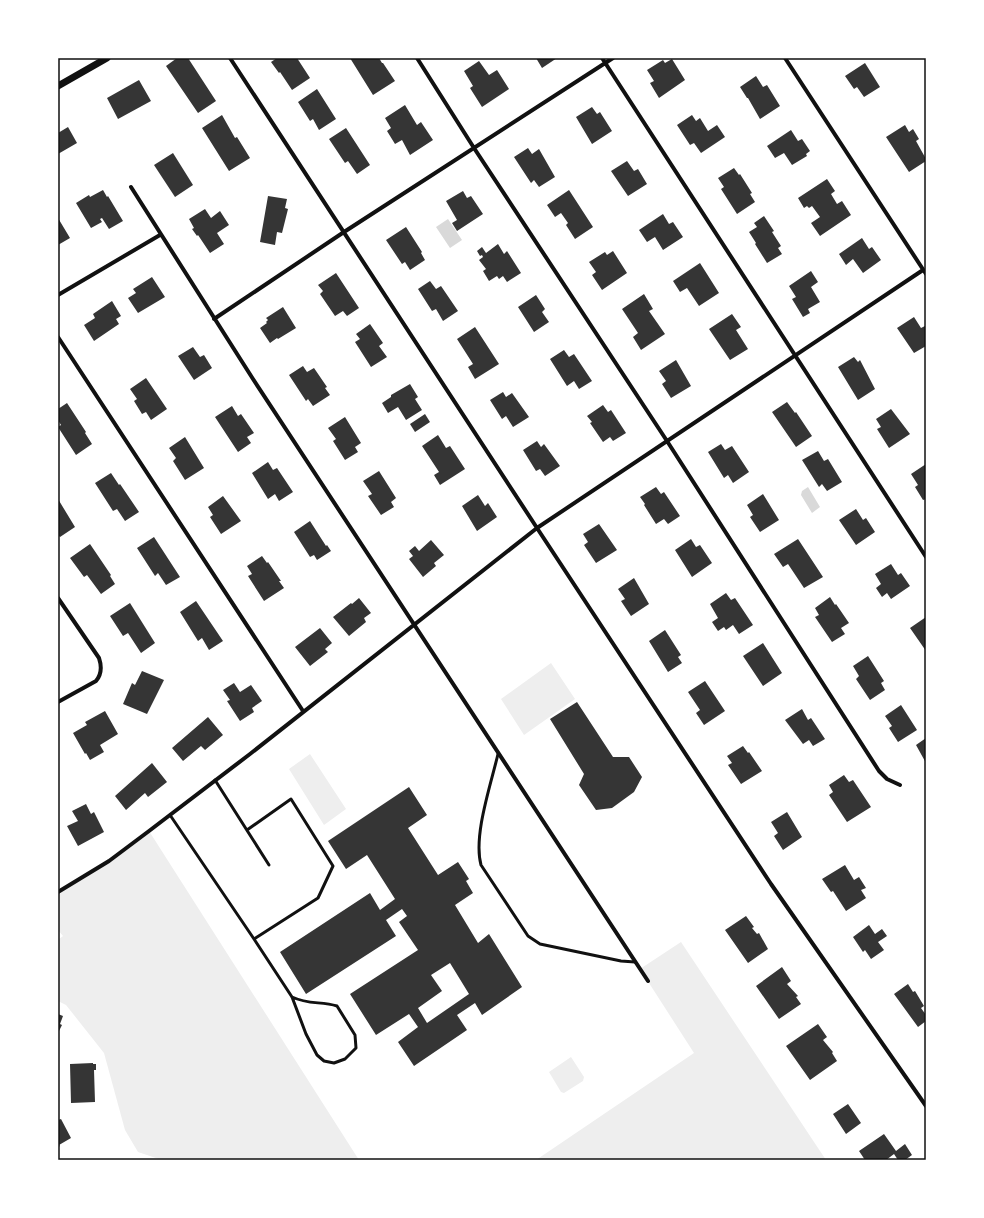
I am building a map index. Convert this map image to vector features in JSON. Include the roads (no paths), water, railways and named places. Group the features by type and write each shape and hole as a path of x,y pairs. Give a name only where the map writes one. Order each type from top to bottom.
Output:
{"street":[{"path":"59,83 107,58"},
{"path":"230,58 771,884 926,1106"},
{"path":"417,58 474,148 667,441 879,771 887,779 900,785"},
{"path":"602,58 926,557"},
{"path":"214,319 344,232 613,58"},
{"path":"58,892 109,861 170,815 537,528 925,272 785,58"},
{"path":"131,187 214,319 648,981"},
{"path":"58,295 160,235"},
{"path":"58,337 303,711"},
{"path":"58,598 99,658 101,664 100,676 96,681 58,702"}],"lane":[{"path":"498,754 480,827 478,855 482,865 528,936 540,944 621,962 635,962"},
{"path":"216,780 269,865"},
{"path":"247,830 291,799 333,866 318,898 254,939"},
{"path":"170,815 292,997 306,1034 317,1055 324,1061 334,1063 345,1059 356,1048 355,1035 338,1006 327,1003 306,1002 292,997"}]}
